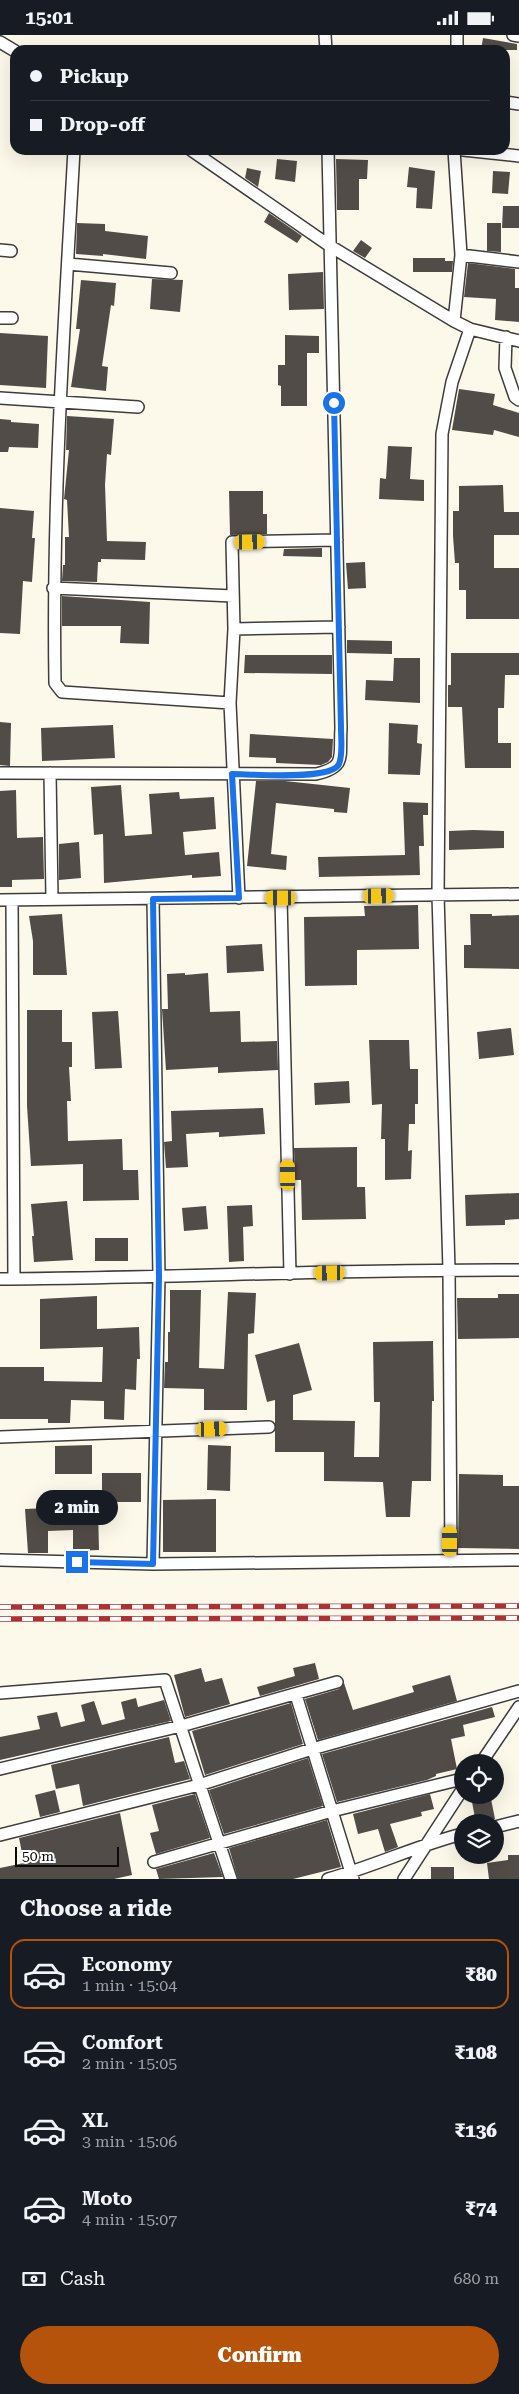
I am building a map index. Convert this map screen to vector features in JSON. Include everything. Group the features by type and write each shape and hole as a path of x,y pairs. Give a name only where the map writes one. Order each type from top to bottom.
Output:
{"street":[{"path":"513,35 519,37"},
{"path":"74,155 59,402 53,588 55,683 62,692 230,703"},
{"path":"198,155 330,246 454,321 470,329 519,341"},
{"path":"0,773 316,775 333,770 339,764 341,728 328,155"},
{"path":"454,155 461,255 454,321"},
{"path":"503,155 519,157"},
{"path":"461,255 519,262"},
{"path":"68,264 171,273"},
{"path":"0,318 12,318"},
{"path":"451,1561 449,1270 438,895 442,433 452,382 470,329"},
{"path":"506,337 505,368 515,397 519,400"},
{"path":"0,398 138,407"},
{"path":"239,898 230,703 234,629 232,543 337,540"},
{"path":"53,588 233,596"},
{"path":"234,629 339,627"},
{"path":"50,773 52,899"},
{"path":"0,900 519,895"},
{"path":"281,898 290,1274"},
{"path":"153,899 159,1277 154,1431 153,1564"},
{"path":"12,900 14,1279"},
{"path":"0,1279 449,1270 519,1271"},
{"path":"0,1437 269,1427"},
{"path":"0,1560 153,1564 519,1560"},
{"path":"0,1693 164,1680 231,1879"},
{"path":"0,1769 181,1726 338,1682"},
{"path":"0,1835 199,1785 312,1749 519,1691"},
{"path":"296,1695 351,1876"},
{"path":"487,1754 519,1707"},
{"path":"154,1861 332,1811 454,1781"},
{"path":"404,1879 454,1802"},
{"path":"504,1825 519,1821"},
{"path":"328,1879 351,1876 427,1843 454,1837"}],"building":[{"path":"483,38 517,44 517,50 510,50 510,45 482,45"},
{"path":"277,159 297,161 295,182 275,179"},
{"path":"336,159 368,160 367,179 359,179 359,210 337,210"},
{"path":"409,167 435,171 432,209 416,208 417,188 407,187"},
{"path":"247,168 261,171 258,187 245,178"},
{"path":"493,171 510,172 508,194 492,193"},
{"path":"503,206 519,206 519,228 502,228"},
{"path":"269,213 302,236 297,243 264,222"},
{"path":"77,223 105,224 105,231 148,236 146,259 103,254 103,256 76,254"},
{"path":"487,223 501,223 501,252 487,251"},
{"path":"361,240 372,248 365,258 353,251"},
{"path":"413,258 445,258 445,261 453,261 452,272 413,272"},
{"path":"468,263 515,269 515,288 519,288 519,322 495,320 496,299 464,297"},
{"path":"323,272 324,309 289,310 288,274"},
{"path":"152,279 183,280 180,312 150,309"},
{"path":"81,280 116,283 114,306 111,305 102,366 108,367 106,391 71,387 80,329 76,329"},
{"path":"0,333 48,336 46,388 0,385"},
{"path":"285,335 319,336 319,353 307,353 307,406 281,406 278,365 285,365"},
{"path":"459,389 495,394 493,405 519,413 519,437 494,430 493,435 452,430"},
{"path":"67,416 114,419 111,455 107,454 105,485 107,541 146,542 145,560 101,559 101,562 98,562 97,582 62,581 63,565 65,565 65,537 69,537 67,500 64,499 69,450 66,450"},
{"path":"0,419 11,420 11,422 39,424 38,448 9,447 8,452 0,452"},
{"path":"388,446 412,447 410,479 424,480 424,501 379,499 380,478 386,479"},
{"path":"503,485 504,512 519,512 519,535 494,535 494,568 519,568 519,619 466,619 466,590 459,590 459,563 455,563 453,536 453,511 459,511 459,486"},
{"path":"229,491 263,491 263,514 267,514 267,534 230,535"},
{"path":"0,508 34,511 32,538 35,538 32,582 23,581 20,634 0,633"},
{"path":"322,548 322,557 283,556 284,549"},
{"path":"365,562 366,588 348,589 346,563"},
{"path":"62,596 150,602 149,644 120,643 121,626 62,626"},
{"path":"347,640 392,641 392,654 347,653"},
{"path":"451,653 519,653 519,675 505,675 504,708 498,708 498,743 511,743 511,768 465,768 462,707 448,707 448,685 451,685"},
{"path":"245,655 332,655 332,674 244,673"},
{"path":"394,658 420,658 420,703 365,700 366,680 393,681"},
{"path":"0,722 11,723 10,766 0,765"},
{"path":"389,723 418,725 417,743 422,744 420,775 388,774"},
{"path":"113,725 115,758 42,761 41,728"},
{"path":"250,734 333,739 332,757 328,762 321,765 276,763 276,758 249,757"},
{"path":"256,781 285,781 350,788 347,813 334,812 334,809 276,803 271,854 287,856 286,870 247,866"},
{"path":"121,785 125,836 152,834 149,794 179,792 180,799 214,797 216,829 183,832 185,855 219,852 221,876 192,878 192,875 104,883 103,834 94,835 91,787"},
{"path":"16,790 17,838 43,837 44,879 12,880 12,887 0,887 0,791"},
{"path":"403,802 428,803 428,815 423,815 424,846 419,846 420,875 319,877 318,857 405,855"},
{"path":"449,831 504,831 504,848 449,850"},
{"path":"79,842 81,878 59,880 59,844"},
{"path":"418,905 419,949 357,950 357,985 305,986 304,917 365,916 364,906"},
{"path":"62,914 67,975 33,975 33,941 29,916"},
{"path":"470,914 492,914 492,916 519,915 519,969 464,968 464,945 471,945"},
{"path":"262,944 264,971 227,973 226,946"},
{"path":"185,973 185,975 208,973 210,1012 240,1011 241,1042 277,1041 278,1070 218,1073 218,1067 166,1070 162,1009 168,1009 167,974"},
{"path":"27,1010 62,1010 62,1042 72,1042 72,1067 69,1067 71,1101 67,1101 68,1141 122,1139 123,1170 138,1170 139,1200 83,1201 83,1164 31,1166 27,1106"},
{"path":"118,1011 122,1068 95,1069 92,1012"},
{"path":"511,1028 514,1055 479,1059 477,1032"},
{"path":"369,1040 409,1040 410,1069 418,1069 418,1104 415,1104 415,1124 409,1124 408,1151 412,1150 411,1179 385,1180 385,1139 381,1139 382,1104 372,1105"},
{"path":"349,1081 350,1103 315,1105 314,1083"},
{"path":"263,1108 265,1134 219,1137 219,1132 186,1134 188,1167 166,1168 164,1142 172,1141 171,1111"},
{"path":"357,1147 357,1187 365,1187 366,1219 302,1220 301,1180 295,1180 294,1148"},
{"path":"519,1193 519,1219 505,1220 505,1225 466,1226 465,1195"},
{"path":"67,1201 73,1260 34,1262 31,1204"},
{"path":"252,1205 253,1226 243,1227 244,1261 229,1262 227,1206"},
{"path":"206,1206 208,1229 184,1231 182,1208"},
{"path":"95,1238 128,1238 128,1261 95,1261"},
{"path":"170,1290 201,1290 199,1368 224,1369 228,1292 256,1293 254,1333 248,1334 247,1410 204,1410 204,1389 164,1388 165,1362 168,1362 168,1332 170,1332"},
{"path":"498,1294 519,1294 519,1338 458,1339 457,1298 498,1298"},
{"path":"97,1296 97,1329 139,1327 140,1359 137,1359 136,1390 125,1389 124,1420 104,1419 104,1401 71,1400 70,1423 48,1423 48,1419 0,1419 0,1367 44,1367 44,1381 102,1382 103,1347 40,1349 40,1299"},
{"path":"433,1341 434,1401 432,1401 431,1481 412,1481 410,1517 386,1517 383,1482 324,1481 324,1452 275,1452 275,1400 267,1402 255,1355 299,1343 312,1390 293,1395 293,1420 355,1421 354,1457 379,1457 380,1402 374,1402 373,1342"},
{"path":"92,1445 92,1474 55,1474 55,1446"},
{"path":"208,1445 231,1446 230,1491 207,1490"},
{"path":"102,1473 141,1473 141,1502 102,1502"},
{"path":"459,1474 503,1475 503,1486 519,1486 519,1549 458,1548"},
{"path":"216,1499 216,1552 163,1552 163,1500"},
{"path":"71,1507 71,1510 98,1509 99,1550 73,1551 73,1530 48,1531 48,1553 28,1553 25,1509"},
{"path":"315,1663 319,1679 260,1696 257,1687 295,1676 293,1668"},
{"path":"201,1668 205,1682 222,1678 230,1704 185,1717 174,1675"},
{"path":"450,1675 457,1701 318,1740 305,1699 339,1689 344,1683 353,1710 414,1692 412,1686"},
{"path":"136,1698 138,1707 164,1700 171,1721 0,1760 0,1737 40,1729 37,1716 57,1712 61,1727 85,1721 81,1705 94,1701 102,1725 125,1719 121,1702"},
{"path":"291,1703 303,1744 205,1775 192,1731"},
{"path":"492,1707 495,1717 463,1725 465,1736 451,1739 454,1754 454,1770 436,1774 436,1776 427,1780 337,1802 322,1754"},
{"path":"169,1737 175,1763 184,1761 190,1779 83,1806 79,1784 56,1789 51,1765"},
{"path":"308,1758 323,1806 224,1834 209,1790"},
{"path":"55,1790 60,1812 40,1817 35,1795"},
{"path":"195,1794 210,1838 156,1854 150,1833 159,1831 152,1805"},
{"path":"430,1794 434,1809 421,1812 422,1816 390,1824 398,1847 385,1852 378,1829 358,1834 353,1814"},
{"path":"472,1804 492,1804 494,1814 474,1814"},
{"path":"120,1813 132,1875 114,1879 0,1879 0,1868 24,1863 19,1838"},
{"path":"327,1820 341,1867 293,1879 238,1879 229,1848"},
{"path":"214,1853 223,1877 159,1879 156,1869"},
{"path":"508,1855 519,1855 519,1879 489,1879 487,1864 504,1864 504,1861 508,1860"},
{"path":"431,1867 454,1867 454,1879 431,1879"}],"railway":[{"path":"0,1607 519,1606"},
{"path":"0,1619 519,1618"}],"route":[{"path":"77,1562 153,1564 154,1431 159,1277 153,899 239,898 232,774 316,775 333,770 339,764 341,728 334,403"}]}
